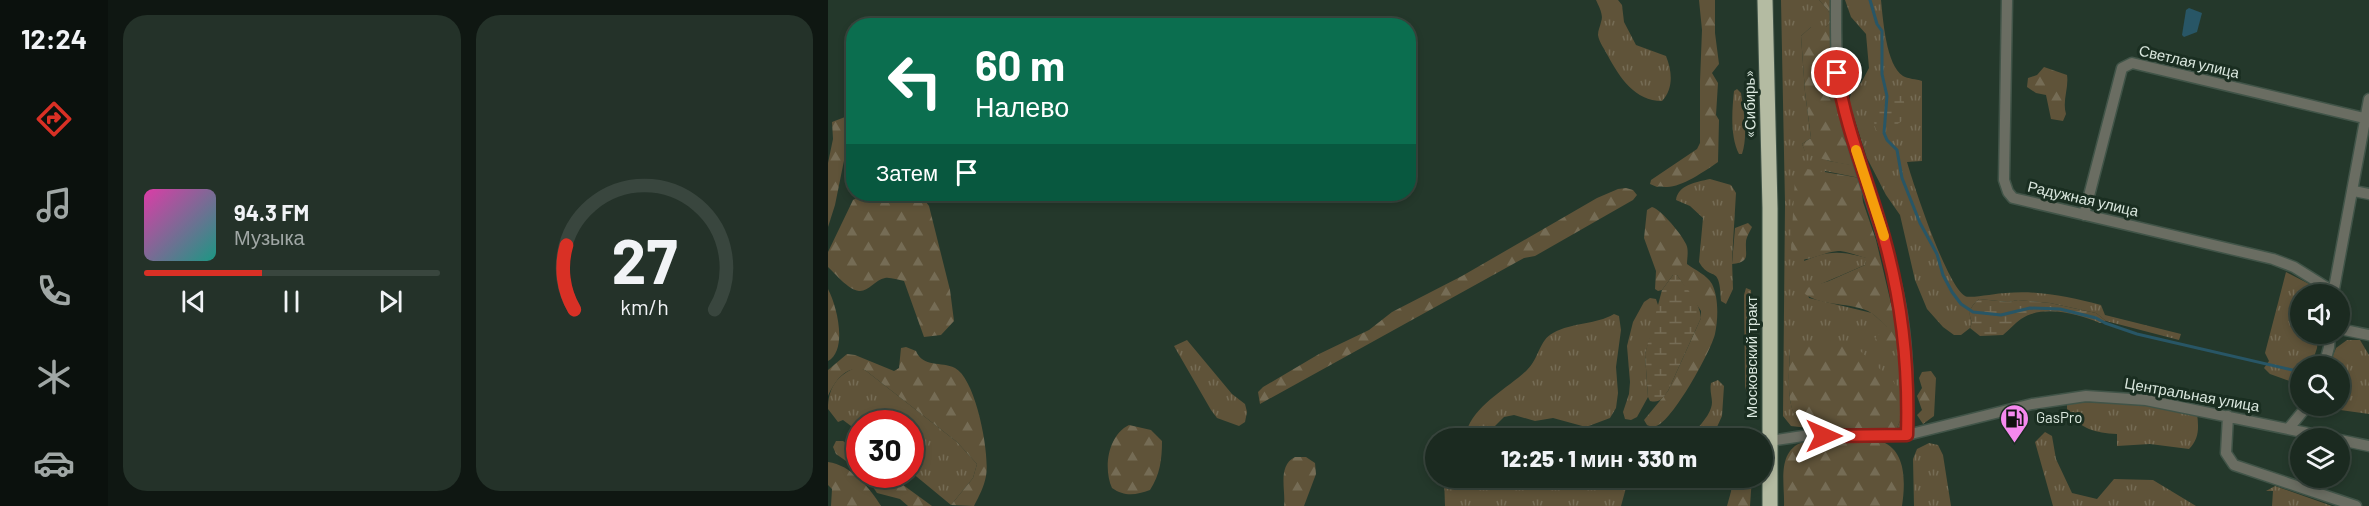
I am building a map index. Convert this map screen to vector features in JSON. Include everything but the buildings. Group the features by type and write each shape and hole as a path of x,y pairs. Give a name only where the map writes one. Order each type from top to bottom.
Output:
{"highway":[{"name":"«Сибирь»","path":"1765,0 1770,208"},
{"name":"Московский тракт","path":"1770,208 1770,428"},
{"name":"Московский тракт","path":"1770,488 1770,506"}],"street":[{"path":"1836,0 1835,60 1844,109 1886,243 1899,296 1906,339 1907,435"},
{"name":"Радужная улица","path":"2007,0 2004,180 2013,198 2273,259 2294,267 2320,284"},
{"name":"Светлая улица","path":"2084,215 2122,68 2126,64 2132,63 2364,118"},
{"path":"2335,284 2344,230 2354,191 2364,118 2369,99"},
{"path":"2354,191 2369,194"},
{"path":"2350,331 2369,335"},
{"name":"Центральная улица","path":"1773,441 1803,436 1907,435 2032,404 2086,396 2146,400 2289,428"},
{"path":"2228,416 2226,453 2230,462 2356,506"},
{"path":"2289,428 2299,416"},
{"path":"2350,442 2369,446"}],"green space":[{"path":"1596,0 1618,0 1622,5 1624,22 1636,45 1666,56 1671,79 1669,91 1662,101 1652,100 1636,93 1623,80 1599,38 1598,32 1602,17"},
{"path":"1699,0 1715,0 1715,33 1719,64 1712,73 1718,83 1716,115 1719,120 1718,162 1679,184 1657,187 1650,184 1651,180 1697,149 1700,143 1702,30"},
{"path":"1781,0 1819,0 1828,10 1832,21 1826,27 1811,27 1801,36 1811,138 1802,144 1805,151 1829,161 1858,166 1860,178 1825,171 1804,261 1828,253 1842,253 1867,258 1865,265 1807,290 1809,298 1872,313 1903,341 1904,427 1897,428 1900,421 1790,347 1791,404 1794,414 1808,428 1791,426 1783,416 1785,204"},
{"path":"1819,0 1837,0 1839,79 1858,166 1811,155 1805,152 1802,144 1811,138 1801,36 1811,27 1826,27 1831,21 1828,10"},
{"path":"1845,0 1881,0 1886,41 1897,70 1907,78 1922,81 1922,161 1907,162 1940,255 1957,288 1965,296 1972,297 2018,292 2042,293 2101,305 2105,315 2181,334 2179,340 2106,321 2096,313 2050,303 2018,300 2008,302 1979,299 1971,309 1970,328 1961,335 1954,335 1943,327 1927,309 1915,280 1900,215 1886,195 1867,158 1849,102 1852,89 1861,83 1869,68 1866,34 1851,17"},
{"path":"2044,67 2067,75 2066,114 2063,121 2051,119 2046,95 2036,93 2027,87 2028,78 2037,75"},
{"path":"1737,89 1741,93 1745,124 1742,154 1739,154 1736,147 1733,131 1734,91"},
{"path":"1892,93 1899,93 1903,96 1905,108 1902,121 1884,133 1876,130 1874,113 1882,100"},
{"path":"846,118 846,151 828,227 828,163 833,139 832,122"},
{"path":"1807,169 1860,178 1863,202 1876,240 1894,316 1903,341 1891,344 1881,343 1875,338 1887,327 1871,313 1859,308 1824,302 1807,296 1800,290 1829,281 1865,265 1866,258 1838,251 1801,260 1795,259 1791,249 1795,178"},
{"path":"1710,179 1731,185 1736,193 1732,260 1733,289 1726,304 1721,301 1717,277 1703,268 1699,262 1703,218 1690,206 1676,200 1677,195 1684,188"},
{"path":"1626,188 1633,190 1637,195 1633,200 1535,256 1524,258 1260,404 1258,392 1263,387 1319,354 1369,330 1392,312 1462,276 1597,198"},
{"path":"853,201 925,201 929,206 950,290 954,321 941,335 924,337 904,281 885,278 865,290 855,290 828,267 828,252"},
{"path":"1652,207 1666,218 1684,240 1687,249 1687,264 1704,275 1712,284 1717,309 1715,334 1699,370 1681,400 1663,422 1656,426 1647,425 1644,420 1668,391 1701,318 1701,311 1677,275 1673,275 1662,290 1655,289 1656,271 1644,238 1647,210"},
{"path":"1748,223 1752,227 1746,240 1745,260 1732,264 1735,228"},
{"path":"2286,272 2309,284 2290,284 2290,344 2317,344 2317,348 2314,356 2290,356 2290,381 2270,374 2264,368 2269,361 2265,353"},
{"path":"1673,275 1677,275 1692,295 1701,318 1668,391 1660,400 1650,401 1645,354 1662,290"},
{"path":"1746,288 1751,290 1755,387 1753,401 1748,398 1745,386 1744,295"},
{"path":"828,289 835,306 839,338 838,348 828,361"},
{"path":"1650,298 1656,299 1659,308 1645,354 1648,397 1637,417 1631,420 1625,419 1623,412 1630,382 1627,346 1633,322 1644,302"},
{"path":"1979,299 2050,303 2096,313 2106,321 2100,323 2060,312 2040,312 2021,319 2003,335 1980,336 1970,328 1971,309"},
{"path":"1614,314 1619,316 1621,330 1616,367 1618,393 1616,408 1610,418 1586,427 1553,418 1535,421 1514,415 1504,417 1493,428 1469,428 1473,418 1486,403 1531,366 1548,336 1561,329 1607,318"},
{"path":"1187,340 1232,394 1245,404 1247,412 1245,422 1239,426 1217,418 1211,410 1174,346"},
{"path":"2350,340 2360,340 2369,355 2369,414 2350,411 2350,356 2333,356 2336,348 2342,344 2350,344"},
{"path":"1797,343 1837,344 1858,349 1893,381 1897,388 1900,421 1897,428 1808,428 1800,423 1794,414 1789,392 1790,347"},
{"path":"906,347 916,351 923,360 928,362 955,368 963,375 969,386 980,418 987,465 984,484 974,506 951,505 973,478 977,464 957,442 924,416 924,410 916,410 865,370 852,369 842,375 828,396 828,370 847,354 894,371 899,368 901,348"},
{"path":"857,367 865,370 916,410 846,410 846,422 843,420 838,422 828,409 828,401 835,383"},
{"path":"1931,371 1936,378 1934,416 1923,424 1917,415 1922,410 1917,396 1922,388 1919,378 1922,372"},
{"path":"1718,380 1724,386 1722,416 1717,428 1698,428 1712,405 1711,383"},
{"path":"2067,402 2133,405 2197,414 2198,429 2189,449 2150,444 2117,446 2117,434 2102,433 2083,426 2067,411"},
{"path":"924,416 957,442 977,464 973,478 951,505 924,483"},
{"path":"1129,425 1151,430 1162,441 1160,467 1150,490 1131,494 1121,493 1112,488 1108,471 1112,444 1116,436"},
{"path":"2045,432 2052,436 2056,459 2072,493 2097,499 2114,479 2153,480 2196,506 2053,506 2035,442"},
{"path":"836,441 846,443 846,461 836,454 833,447"},
{"path":"1812,441 1885,443 1892,448 1901,462 1903,471 1902,506 1784,506 1785,461 1794,446"},
{"path":"1929,443 1938,445 1943,455 1951,506 1914,506 1913,459 1917,449"},
{"path":"1295,457 1306,457 1315,463 1316,474 1304,506 1284,506 1284,472 1289,461"},
{"path":"828,462 846,469 846,488 868,488 881,506 831,506 832,489 828,485"},
{"path":"2275,486 2332,506 2272,506 2273,491 2266,491"},
{"path":"874,488 907,488 932,506 908,506 900,499 877,493"},
{"path":"1444,488 1626,488 1621,506 1445,506"},
{"path":"1732,488 1751,488 1750,506 1727,506"}],"water":[{"path":"2189,8 2202,13 2197,32 2184,37 2182,35 2186,10"}],"waterway":[{"path":"1870,0 1877,24 1882,31 1882,74 1887,96 1884,133 1887,140 1897,150 1902,178 1920,223 1937,254 1943,275 1961,304 1973,312 2001,315 2030,308 2060,309 2096,318 2137,334 2290,369"}],"slow traffic":[{"path":"1856,150 1884,236"}],"place":[{"name":"GasPro","path":"2015,444"}],"route":[{"path":"1824,436 1907,435 1906,339 1899,296 1886,243 1844,109 1837,73"}]}
